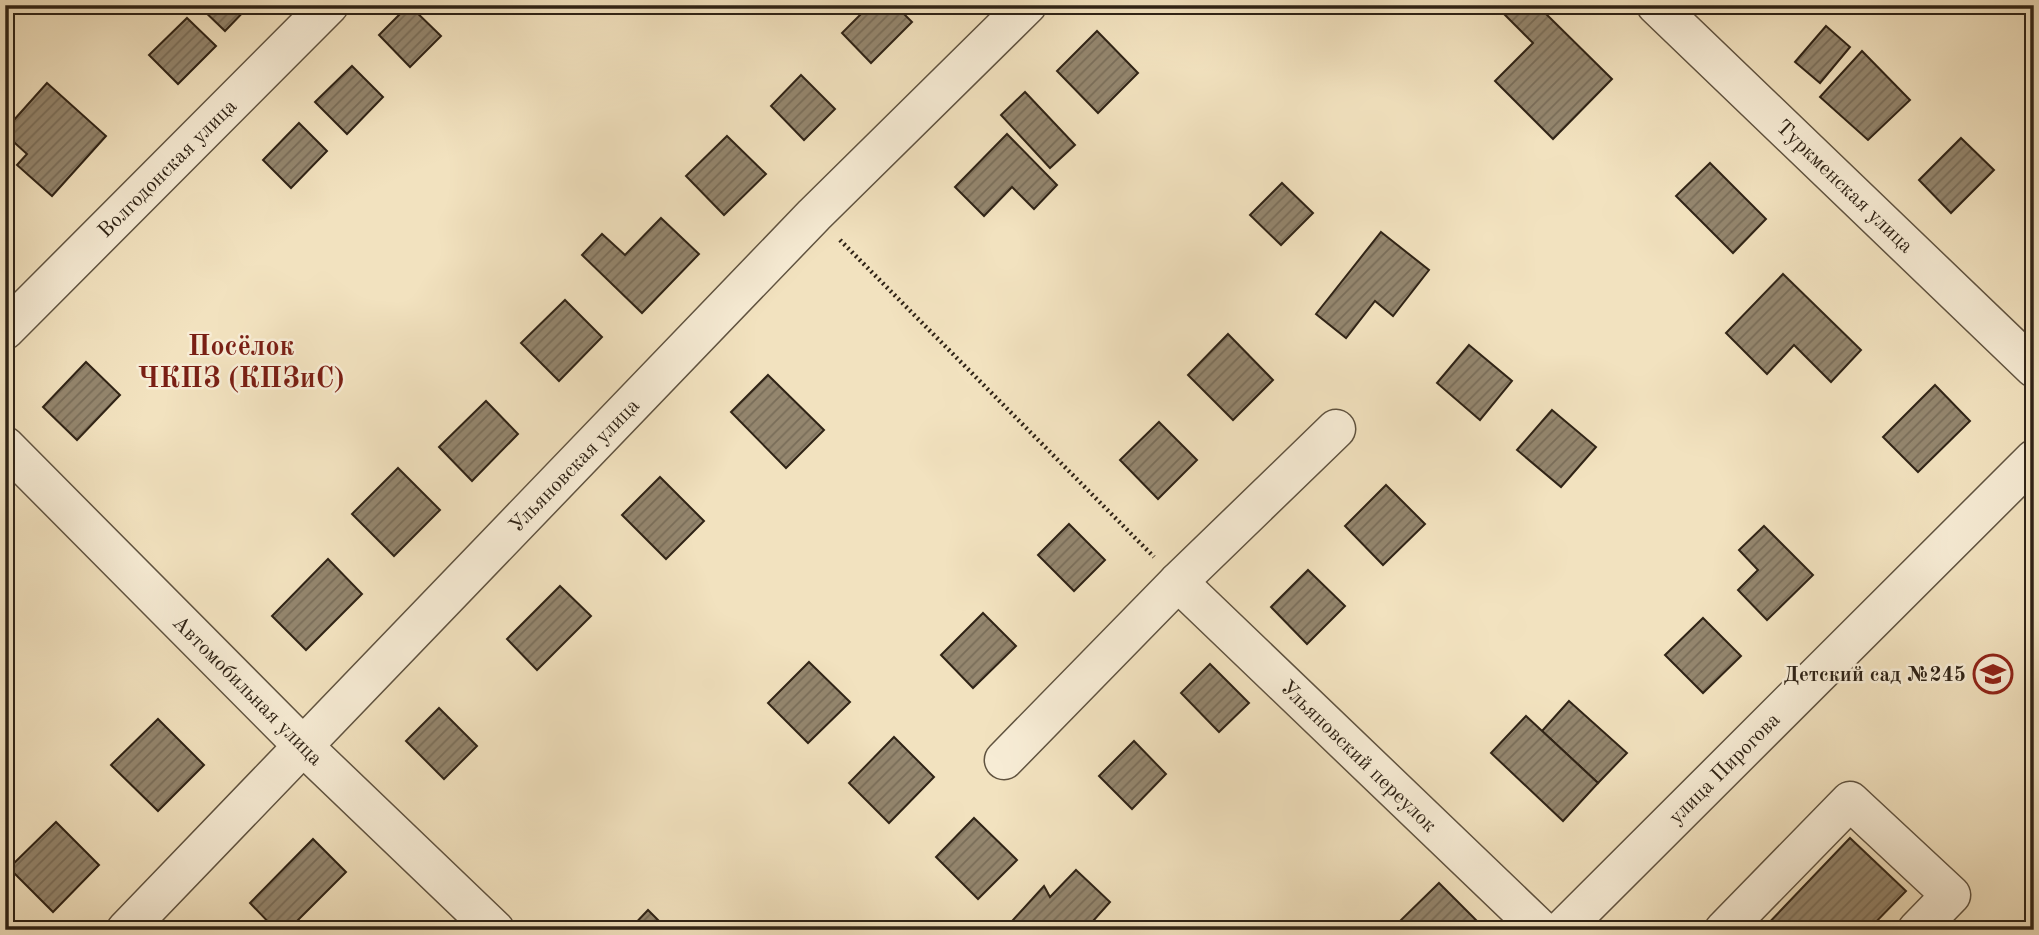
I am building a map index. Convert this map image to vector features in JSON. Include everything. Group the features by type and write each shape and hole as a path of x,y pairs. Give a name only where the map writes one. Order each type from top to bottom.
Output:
{"street":[{"name":"Волгодонская улица","path":"5,330 330,5"},
{"name":"Ульяновская улица","path":"126,930 814,215 1027,5"},
{"name":"Туркменская улица","path":"1656,5 2034,368"},
{"path":"1004,760 1178,582 1336,429"},
{"name":"Автомобильная улица","path":"5,446 303,746 495,930"},
{"name":"улица Пирогова","path":"1562,930 2034,459"},
{"name":"Ульяновский переулок","path":"1178,582 1541,930"},
{"path":"1724,930 1850,801 1951,895 1917,930"}],"path":[{"path":"814,215 1178,582"}],"building":[{"path":"198,5 250,5 225,31"},
{"path":"409,5 441,36 410,67 379,35"},
{"path":"870,5 895,5 912,22 871,63 842,33"},
{"path":"1495,5 1537,5 1612,79 1553,139 1495,81 1533,43"},
{"path":"187,18 216,46 178,84 149,55"},
{"path":"1826,26 1850,47 1820,83 1795,62"},
{"path":"1097,31 1138,73 1098,113 1057,71"},
{"path":"1862,51 1910,100 1868,140 1820,97"},
{"path":"352,66 383,97 347,134 315,102"},
{"path":"801,75 835,109 804,140 771,106"},
{"path":"47,83 106,136 52,196 17,165 27,154 5,134 5,130"},
{"path":"1025,92 1075,145 1050,168 1001,115"},
{"path":"299,123 327,151 291,188 263,160"},
{"path":"1007,134 1057,185 1034,209 1012,187 984,216 955,187"},
{"path":"727,136 766,174 724,215 686,176"},
{"path":"1961,138 1994,170 1951,213 1919,180"},
{"path":"1710,163 1766,219 1733,253 1676,196"},
{"path":"1282,183 1313,213 1281,245 1250,215"},
{"path":"661,218 699,254 642,313 582,255 602,234 625,255"},
{"path":"1381,232 1429,270 1393,316 1375,301 1346,338 1316,314"},
{"path":"1783,274 1861,350 1831,382 1794,345 1767,374 1726,333"},
{"path":"565,300 602,337 559,381 521,343"},
{"path":"1228,334 1273,380 1233,420 1188,375"},
{"path":"1469,345 1512,381 1480,420 1437,383"},
{"path":"86,362 120,395 77,440 43,407"},
{"path":"768,375 824,430 786,468 731,412"},
{"path":"1935,385 1970,421 1918,472 1883,437"},
{"path":"486,401 518,434 472,481 439,447"},
{"path":"1552,410 1596,447 1561,487 1517,450"},
{"path":"1159,422 1197,460 1158,499 1120,460"},
{"path":"398,468 440,510 394,556 352,514"},
{"path":"660,477 704,521 666,559 622,515"},
{"path":"1386,485 1425,524 1383,565 1345,526"},
{"path":"1069,524 1105,560 1074,591 1038,555"},
{"path":"1764,526 1813,575 1767,620 1738,590 1758,570 1739,550"},
{"path":"328,559 362,594 306,650 272,616"},
{"path":"1308,570 1345,606 1307,644 1271,607"},
{"path":"560,586 591,616 537,670 507,639"},
{"path":"983,613 1016,646 973,688 941,655"},
{"path":"1703,618 1741,656 1703,693 1665,655"},
{"path":"809,662 850,702 808,743 768,703"},
{"path":"1210,664 1249,703 1219,732 1181,693"},
{"path":"1569,701 1627,753 1598,783 1542,731"},
{"path":"439,708 477,746 444,779 406,741"},
{"path":"1526,716 1598,783 1563,821 1491,753"},
{"path":"158,719 204,765 158,811 111,765"},
{"path":"894,737 934,777 889,823 849,783"},
{"path":"1134,741 1166,774 1132,809 1099,776"},
{"path":"974,818 1017,860 978,899 936,857"},
{"path":"56,822 99,865 53,912 9,868"},
{"path":"1850,838 1906,891 1868,930 1762,930"},
{"path":"313,839 346,872 288,930 276,930 250,903"},
{"path":"1076,870 1110,902 1085,930 1023,930 1013,920 1044,886 1050,897"},
{"path":"1439,883 1486,930 1408,930 1400,921"},
{"path":"648,910 668,930 629,930"}],"place":[{"name":"Детский сад №245","path":"1993,674"}],"district":[{"name":"Посёлок ЧКПЗ (КПЗиС)","path":"241,361"}]}
